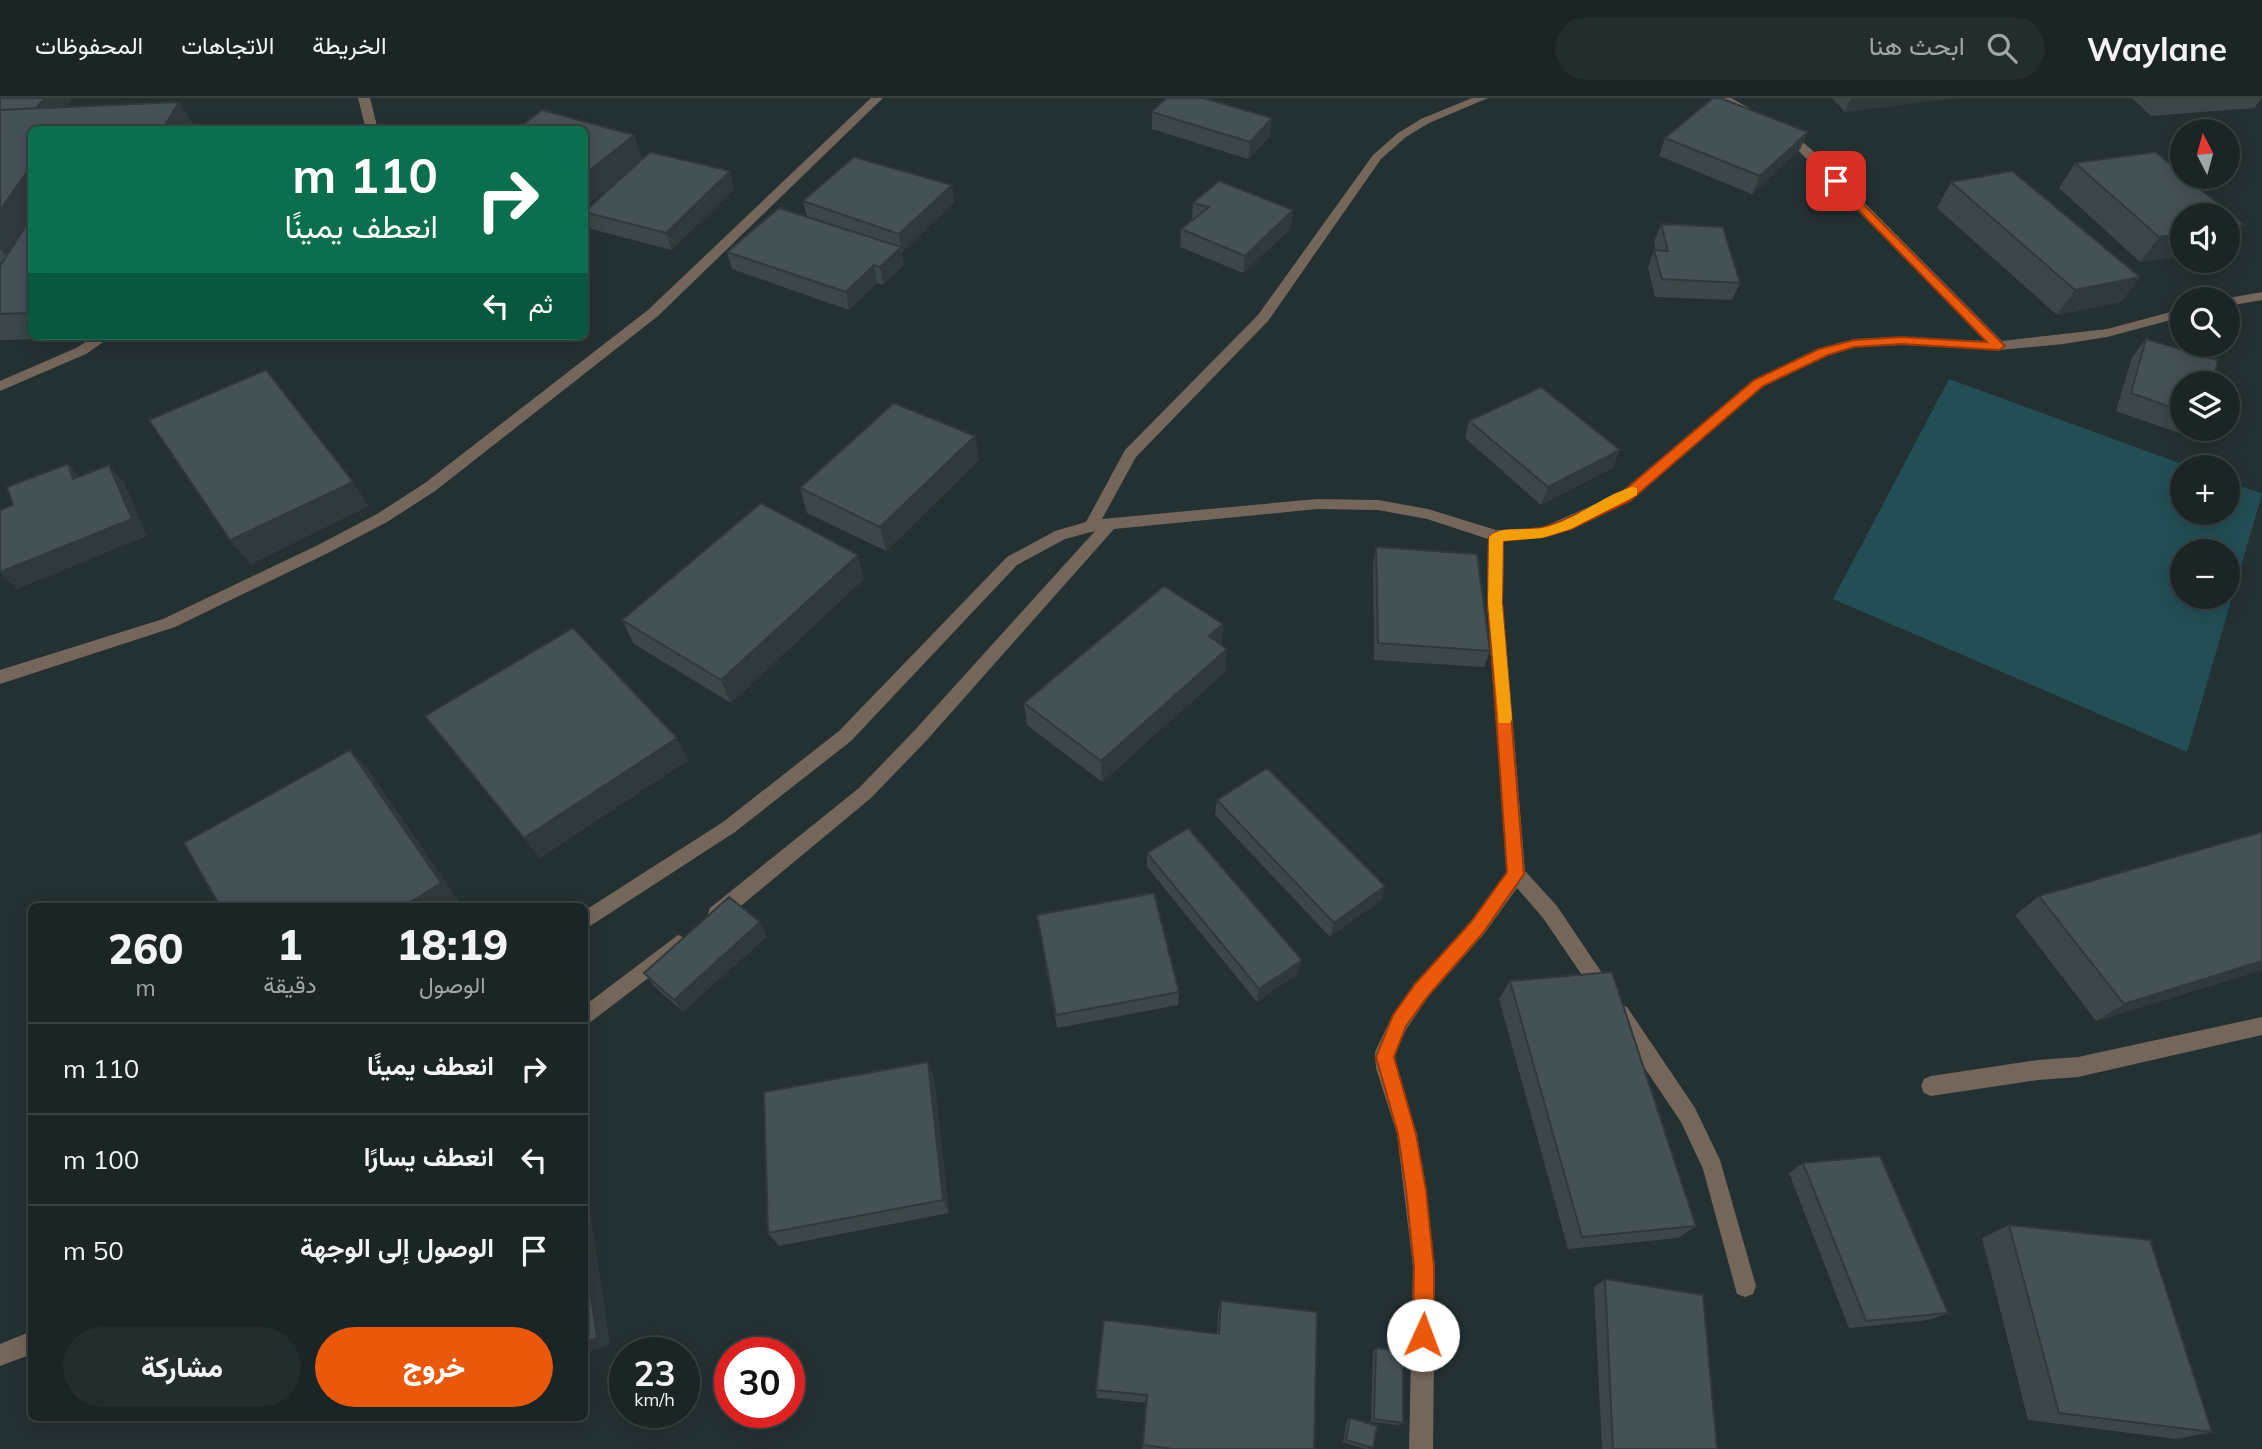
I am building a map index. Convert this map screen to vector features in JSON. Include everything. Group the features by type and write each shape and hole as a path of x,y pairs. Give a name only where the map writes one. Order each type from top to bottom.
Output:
{"street":[{"path":"364,98 371,126"},
{"path":"0,677 169,623 323,549 382,518 430,487 653,313 877,98"},
{"path":"1091,526 1130,454 1263,318 1292,282 1343,202 1377,157 1402,135 1425,121 1456,106 1482,98"},
{"path":"1722,98 1767,120 1807,151 1999,346"},
{"path":"2240,300 2262,296"},
{"path":"588,919 729,827 845,736 1012,561 1060,535 1091,526 1317,505 1378,505 1428,514 1496,537 1542,533 1566,525 1625,497 1758,383 1824,352 1854,344 1902,341 1999,346 2106,334 2170,316"},
{"path":"0,386 81,351 99,340"},
{"path":"588,1015 865,793 920,736 1110,524"},
{"path":"1496,537 1495,603 1516,874 1550,912 1688,1115 1713,1167 1745,1286"},
{"path":"1421,1449 1424,1267 1407,1134 1387,1068 1385,1052 1399,1021 1422,990 1477,928 1516,874"},
{"path":"1931,1086 2038,1070 2078,1067 2262,1026"},
{"path":"0,1355 28,1344"}],"shaded area":[{"path":"1949,379 2170,460 2170,525 2240,525 2240,486 2262,494 2240,570 2240,539 2170,539 2170,609 2229,609 2187,752 1833,599"}],"building":[{"path":"0,98 45,98 36,108 0,110"},
{"path":"1166,98 1203,98 1272,118 1250,142 1152,112"},
{"path":"1713,98 1720,98 1808,132 1760,176 1665,138"},
{"path":"179,102 164,126 28,126 28,171 0,210 0,110"},
{"path":"542,110 634,135 588,172 588,126 521,126"},
{"path":"650,152 730,171 666,233 588,213 588,208"},
{"path":"2156,152 2170,164 2170,189 2200,189 2217,203 2170,203 2170,236 2159,237 2075,163"},
{"path":"854,157 952,185 899,234 803,201"},
{"path":"2012,171 2140,277 2075,290 1951,182"},
{"path":"1219,181 1293,210 1245,256 1181,229 1209,207 1193,203"},
{"path":"779,208 901,247 880,267 874,265 846,292 727,252"},
{"path":"28,222 28,313 0,314 0,266"},
{"path":"1661,224 1723,227 1740,283 1662,279 1654,250 1668,251"},
{"path":"2146,339 2170,346 2170,357 2208,357 2218,360 2216,371 2170,371 2170,407 2131,393"},
{"path":"266,370 353,482 230,540 149,420"},
{"path":"1541,387 1620,450 1548,487 1469,421"},
{"path":"894,403 975,436 880,527 800,488"},
{"path":"68,464 73,479 109,465 132,519 0,572 0,510 13,505 7,487"},
{"path":"761,503 858,555 721,680 622,620"},
{"path":"1376,547 1477,554 1490,651 1378,643"},
{"path":"1164,586 1223,624 1209,636 1227,649 1101,761 1024,703"},
{"path":"573,628 677,738 524,838 425,716"},
{"path":"350,750 441,883 409,903 218,903 184,843"},
{"path":"1267,768 1385,886 1334,923 1217,800"},
{"path":"1188,828 1302,960 1259,989 1147,853"},
{"path":"2262,832 2262,961 2124,1004 2039,896"},
{"path":"1154,893 1179,992 1056,1015 1037,915"},
{"path":"729,897 760,922 674,1000 644,973"},
{"path":"1612,972 1696,1226 1582,1237 1510,981"},
{"path":"928,1062 943,1200 768,1233 764,1092"},
{"path":"1880,1156 1948,1313 1866,1321 1803,1163"},
{"path":"2009,1225 2150,1240 2212,1432 2059,1413"},
{"path":"588,1274 597,1338 588,1341"},
{"path":"1605,1279 1703,1295 1717,1449 1613,1449"},
{"path":"1221,1301 1317,1312 1314,1449 1173,1449 1143,1445 1147,1395 1096,1390 1104,1320 1219,1334"},
{"path":"1376,1348 1403,1350 1403,1423 1374,1419"},
{"path":"1350,1418 1377,1426 1373,1448 1346,1440"}],"slow traffic":[{"path":"1504,719 1495,603 1496,537 1542,533 1566,525 1625,497 1632,491"}],"route":[{"path":"1423,1335 1424,1267 1416,1190 1407,1134 1387,1068 1385,1052 1399,1021 1422,990 1477,928 1516,874 1495,603 1496,537 1542,533 1566,525 1625,497 1758,383 1824,352 1854,344 1902,341 1999,346 1836,181"}]}
